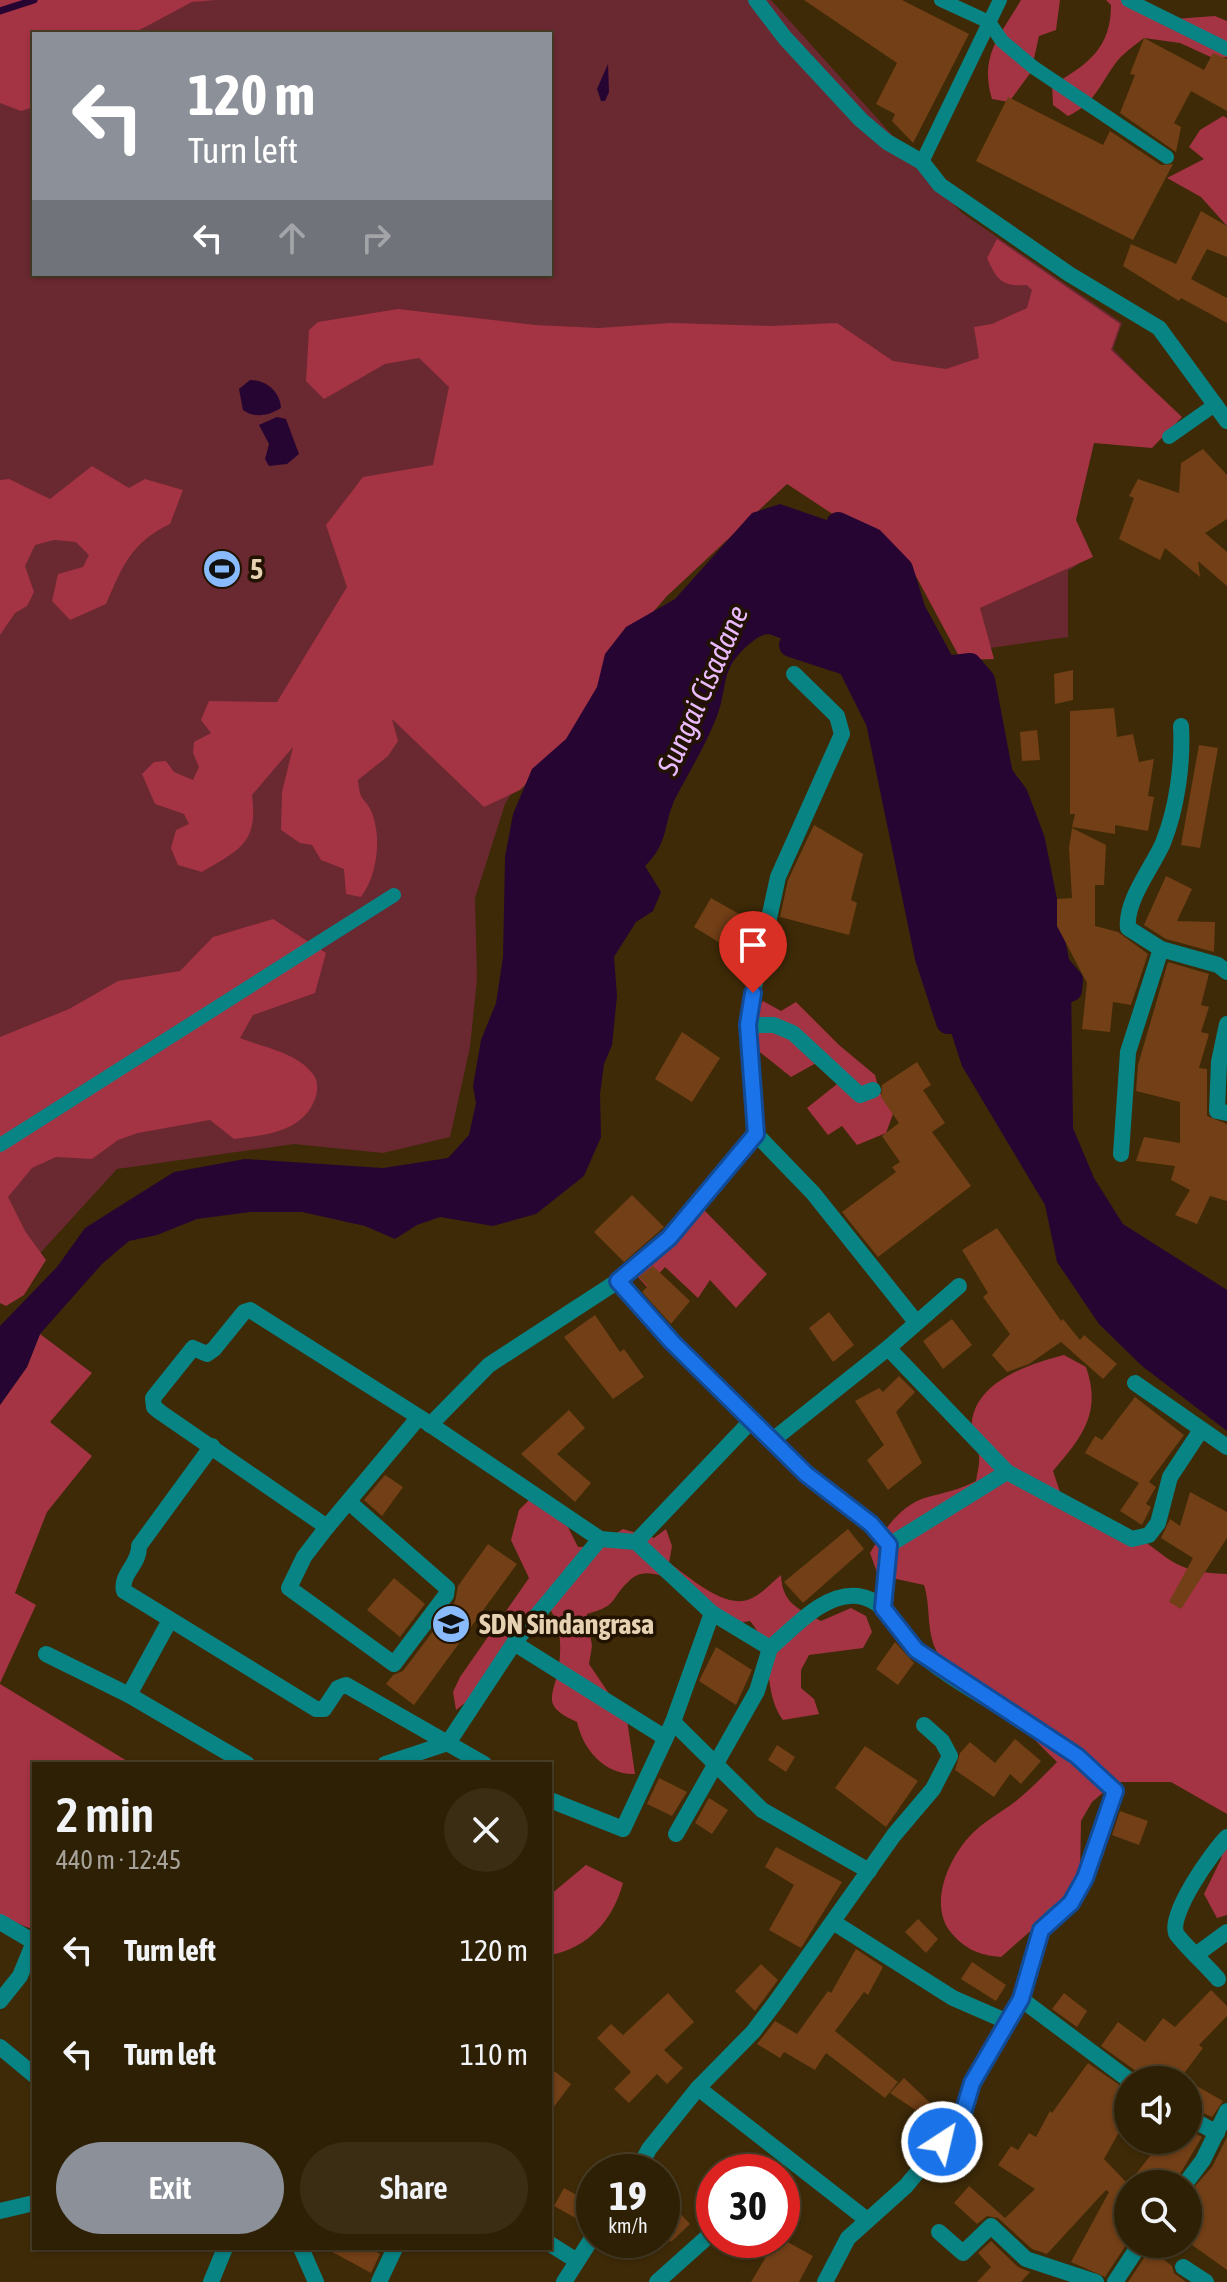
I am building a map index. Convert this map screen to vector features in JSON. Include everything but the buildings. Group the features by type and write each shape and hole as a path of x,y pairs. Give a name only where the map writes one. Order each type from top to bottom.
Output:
{"street":[{"path":"756,0 785,38 861,120 887,142 922,162 940,185 979,215 1159,328 1227,421"},
{"path":"794,674 837,716 842,734 778,877 748,1025 756,1134 813,1193 916,1322"},
{"path":"1181,726 1183,758 1164,840 1127,920 1128,928 1161,949 1218,965 1227,972"},
{"path":"1121,1154 1128,1052 1161,949"},
{"path":"1227,1024 1219,1062 1217,1111 1227,1113"},
{"path":"748,1025 784,1028 860,1095 873,1090"},
{"path":"350,1503 447,1588 446,1595 394,1664 289,1588 304,1557 327,1527 425,1421 489,1365 618,1281 669,1238 756,1134"},
{"path":"618,1281 672,1342 774,1439 806,1474 871,1524 889,1545 883,1608"},
{"path":"774,1439 888,1348 959,1286"},
{"path":"327,1527 154,1407 153,1398 184,1356 193,1348 207,1354 250,1310 425,1421 600,1539 636,1542 712,1613 770,1648"},
{"path":"888,1348 1007,1472 1132,1539 1140,1540 1158,1523 1170,1477 1201,1430"},
{"path":"1135,1383 1227,1447"},
{"path":"636,1542 753,1419"},
{"path":"212,1446 139,1546 139,1554 123,1582 124,1591 316,1709 324,1709 338,1688 346,1685 481,1762"},
{"path":"889,1545 1007,1472"},
{"path":"391,1762 448,1743 514,1643 600,1539"},
{"path":"676,1834 719,1763 757,1691 770,1648 833,1598 859,1596 883,1608 916,1650 1077,1756 1115,1791 1079,1891 1041,1930 1021,1999 972,2083 961,2120 906,2186 866,2219 837,2255 825,2282"},
{"path":"552,1801 623,1829 673,1722 712,1613"},
{"path":"129,1695 170,1620"},
{"path":"514,1643 664,1737"},
{"path":"46,1654 129,1695 244,1762"},
{"path":"673,1722 719,1763 762,1810 869,1871"},
{"path":"646,2154 698,2088 753,2032 950,1762 945,1745 924,1725"},
{"path":"1218,1979 1197,1954 1183,1944 1176,1933 1174,1918 1212,1855 1227,1837"},
{"path":"0,1922 32,1941"},
{"path":"833,1922 953,1998 1008,2022"},
{"path":"1197,1954 1227,1932"},
{"path":"0,2001 31,1965"},
{"path":"1021,1999 1114,2069"},
{"path":"0,2047 32,2073"},
{"path":"698,2088 866,2219"},
{"path":"1194,2170 1227,2111"},
{"path":"1202,2125 1217,2133"},
{"path":"0,2211 32,2203"},
{"path":"939,2232 963,2253 991,2226 1026,2259 1096,2282"},
{"path":"552,2245 577,2261"},
{"path":"657,2282 696,2247"},
{"path":"302,2250 316,2282"},
{"path":"379,2282 394,2250"},
{"path":"211,2282 220,2252"},
{"path":"564,2282 579,2258"},
{"path":"1115,2282 1131,2258"},
{"path":"1183,2267 1206,2282"}],"lane":[{"path":"941,0 989,22 1002,41 1033,67 1167,157"},
{"path":"922,162 1000,0"},
{"path":"1128,0 1227,49"},
{"path":"1169,437 1216,404"},
{"path":"0,1145 394,895"}],"shaded area":[{"path":"0,0 771,0 962,213 1122,323 1113,349 1178,416 1092,439 1072,521 1090,556 1068,571 1068,637 962,652 910,565 851,506 788,484 730,497 635,592 505,804 475,898 477,979 470,1047 450,1137 383,1153 294,1144 117,1169 0,1297"},
{"path":"0,0 216,0 192,2 136,32 32,32 32,108 21,111 0,103"},
{"path":"1021,0 1060,0 1056,30 1039,36 1031,72 1009,102 992,99 988,70 990,58 999,36"},
{"path":"1106,0 1140,0 1174,19 1215,16 1227,21 1227,57 1213,58 1180,43 1144,38 1118,60 1090,100 1068,116 1053,105 1052,85 1086,62 1102,44 1110,20 1111,5"},
{"path":"1223,116 1227,118 1227,226 1201,197 1167,178 1204,159 1189,147 1200,130"},
{"path":"997,239 1120,324 1111,350 1182,417 1152,448 1094,443 1076,520 1093,557 980,608 994,659 961,660 910,565 787,484 667,596 607,665 582,730 520,790 484,807 392,719 398,741 388,756 358,780 361,797 369,808 377,834 374,868 361,897 346,894 344,869 321,860 312,845 300,843 281,830 282,792 293,747 252,795 252,824 244,843 202,872 178,865 171,848 176,830 189,824 184,814 155,804 142,774 154,762 166,761 174,772 193,780 199,767 193,753 194,742 211,733 201,720 209,701 277,702 347,587 326,525 363,477 433,465 449,387 419,358 385,364 324,399 306,381 309,330 318,322 398,309 535,325 599,328 670,323 771,326 837,323 893,361 946,369 979,358 974,327 992,324 1027,308 1032,290 1027,285 1012,285 1001,280 987,258"},
{"path":"92,466 129,488 145,479 183,490 170,524 137,547 106,604 70,620 52,601 58,574 83,567 89,555 76,542 54,540 35,545 25,566 34,592 27,606 15,613 0,635 0,480 9,479 50,499"},
{"path":"273,919 326,953 315,993 253,1015 240,1038 288,1055 305,1066 314,1075 317,1084 311,1108 294,1124 271,1133 234,1139 210,1120 138,1133 118,1140 92,1159 56,1157 32,1168 8,1197 25,1231 46,1260 24,1295 6,1306 0,1303 0,1037 69,1009 118,981 180,971 213,937"},
{"path":"763,1001 781,1011 796,1002 875,1075 880,1093 893,1114 886,1133 857,1145 842,1126 828,1135 807,1108 837,1084 818,1062 791,1077 751,1045 751,1016"},
{"path":"704,1210 767,1274 736,1308 710,1280 698,1298 665,1267 647,1287 637,1276"},
{"path":"40,1334 92,1373 50,1422 92,1456 47,1512 15,1593 36,1605 0,1683 0,1405 27,1367"},
{"path":"1064,1355 1086,1367 1092,1398 1086,1424 1073,1447 1053,1471 1062,1498 1123,1527 1184,1567 1227,1574 1227,1814 1171,1782 1116,1782 1092,1802 1081,1821 1080,1875 1051,1913 1001,1957 972,1950 949,1930 941,1905 946,1877 967,1839 1022,1796 1057,1762 1000,1705 953,1671 941,1658 931,1634 924,1585 878,1575 870,1553 887,1527 910,1505 976,1481 979,1459 972,1435 973,1416 979,1401 989,1389 1017,1371"},
{"path":"531,1498 562,1515 578,1547 596,1546 623,1529 654,1538 666,1529 672,1546 669,1563 718,1596 729,1600 750,1599 781,1575 784,1592 798,1609 821,1621 851,1608 866,1616 872,1632 863,1648 809,1655 801,1670 801,1688 814,1699 819,1714 783,1720 772,1696 763,1645 750,1621 732,1624 668,1578 641,1574 630,1580 610,1604 587,1614 592,1646 589,1664 627,1720 635,1774 614,1770 597,1759 584,1742 577,1722 553,1704 560,1641 555,1618 547,1605 470,1699 456,1710 453,1692 460,1677 529,1578 511,1540 519,1510"},
{"path":"0,1684 129,1762 32,1762 32,1926 29,1928 0,1916"},
{"path":"1227,1835 1227,1915 1217,1918 1204,1894 1221,1859"},
{"path":"586,1865 623,1883 613,1909 597,1930 576,1946 552,1954 552,1893"}],"water":[{"path":"608,64 609,92 605,101 601,101 597,89"},
{"path":"250,380 272,388 281,408 262,415 243,410 239,389"},
{"path":"277,417 286,419 299,454 287,464 269,466 265,459 269,444 259,425"},
{"name":"Sungai Cisadane","path":"780,504 838,524 901,569 914,611 945,667 970,665 983,680 1000,775 1016,795 1033,840 1058,965 1071,980 1073,1128 1094,1178 1123,1224 1227,1290 1227,1431 1142,1366 1099,1324 1057,1262 1045,1205 962,1066 927,958 878,722 849,664 769,634 760,636 748,645 729,670 713,727 671,808 662,842 645,866 661,892 653,911 636,922 614,957 617,996 612,1045 604,1064 600,1094 601,1137 584,1176 536,1214 493,1226 440,1217 417,1225 395,1239 365,1226 302,1212 250,1212 197,1219 157,1235 129,1241 102,1264 40,1334 27,1367 0,1405 0,1326 57,1267 85,1228 174,1172 245,1159 383,1168 448,1158 469,1135 476,1103 473,1086 481,1040 496,1003 503,957 505,857 513,814 532,769 566,739 597,687 605,654 626,627 675,599 752,513"}],"waterway":[{"path":"0,11 34,0"},
{"path":"838,524 873,540 901,569 914,611 945,668 970,665 983,680 1001,775 1016,795 1033,840 1058,965 1071,980 1070,990"},
{"path":"791,645 849,664 878,722 927,958 948,1022"}],"place":[{"name":"5","path":"222,569"},
{"name":"SDN Sindangrasa","path":"451,1624"}],"route":[{"path":"753,993 748,1025 756,1134 669,1238 618,1281 672,1342 774,1439 806,1474 871,1524 889,1545 883,1608 916,1650 946,1673 1077,1756 1115,1791 1079,1891 1071,1903 1054,1915 1041,1930 1021,1999 972,2083 961,2120 942,2142"}]}
